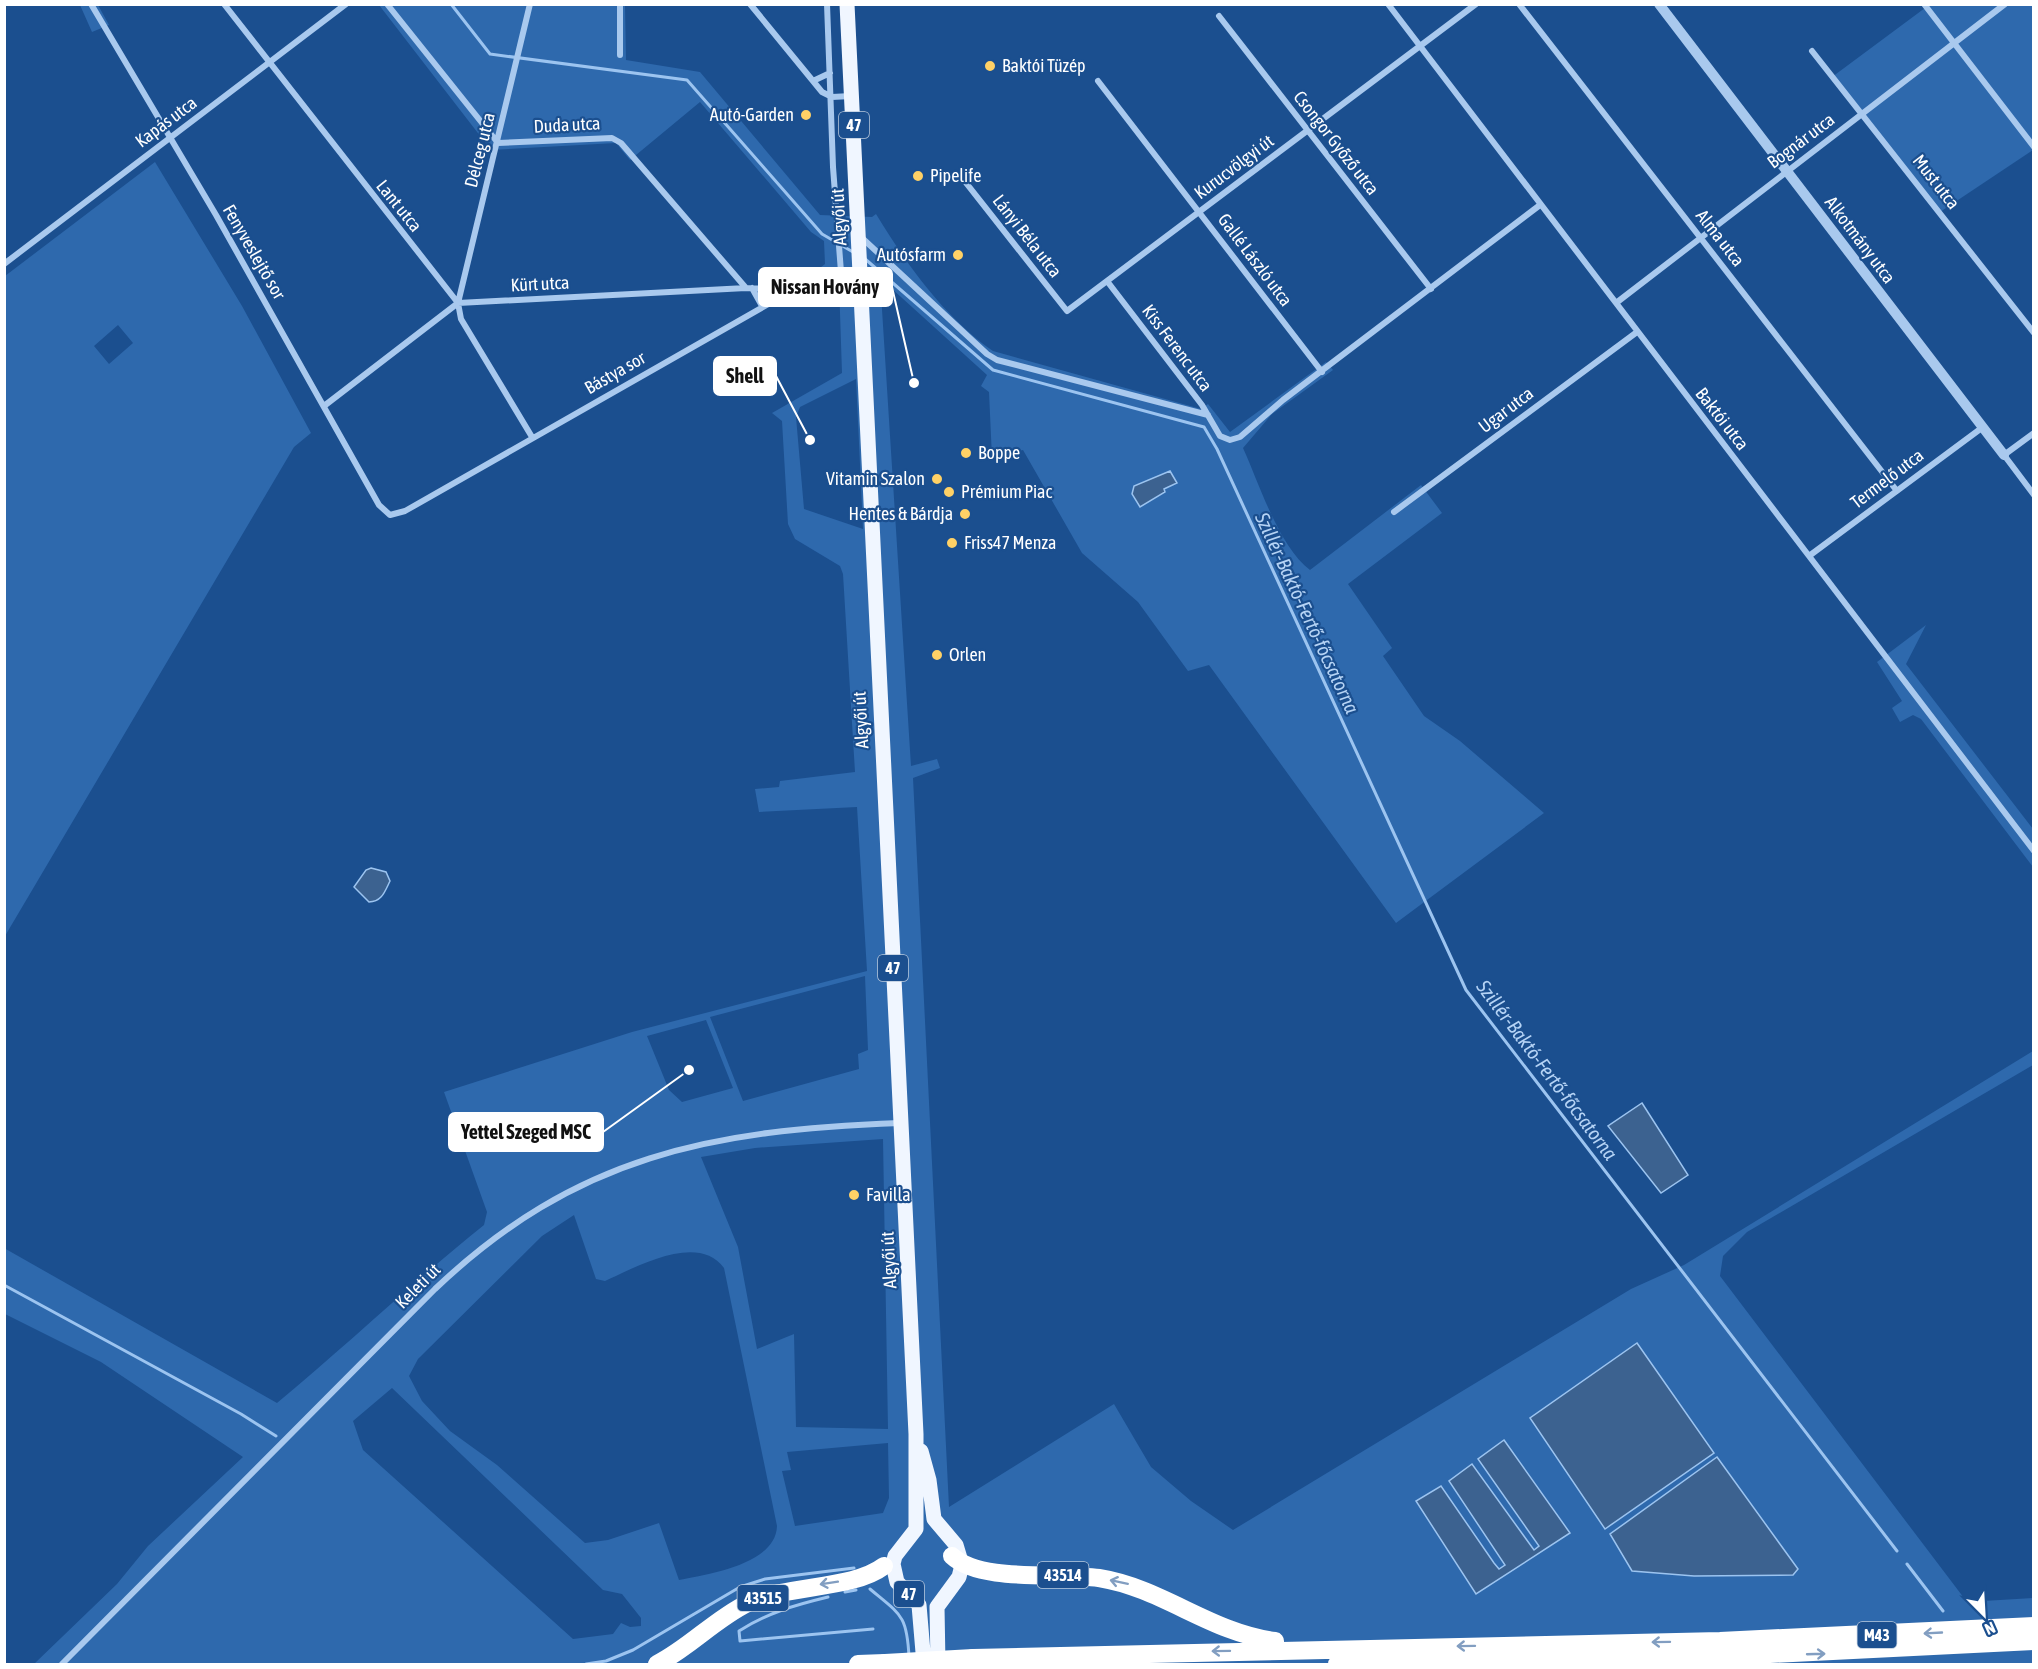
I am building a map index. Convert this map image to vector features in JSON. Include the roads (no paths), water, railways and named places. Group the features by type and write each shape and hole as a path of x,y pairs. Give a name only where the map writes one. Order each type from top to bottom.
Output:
{"highway":[{"name":"43514","path":"957,1560 982,1571 1097,1578 1120,1582 1146,1591 1237,1634 1291,1643 1363,1648"},
{"name":"43515","path":"657,1665 730,1613 749,1603 775,1593 862,1578 884,1566"},
{"name":"M43","path":"858,1665 974,1658 1720,1641 2034,1626"},
{"name":"M43","path":"1339,1664 1710,1657 2034,1641"}],"main road":[{"name":"Algyői út","path":"847,4 916,1434"},
{"name":"47","path":"916,1434 929,1480 934,1519 956,1545 959,1576 937,1607 938,1665"},
{"name":"47","path":"916,1434 910,1483 910,1534 895,1556 893,1574 901,1587 920,1605 924,1665"},
{"name":"47","path":"916,1434 926,1515 933,1534 957,1560"},
{"name":"47","path":"910,1534 894,1543 884,1566 891,1587 916,1617 919,1665"},
{"path":"910,1534 933,1534"},
{"name":"47","path":"932,1665 930,1603 933,1595 948,1580 957,1560"}],"street":[{"name":"Fenyveslejtő sor","path":"91,4 171,137 379,505 390,515"},
{"name":"Lant utca","path":"224,4 458,303 461,318 532,437"},
{"name":"Kapás utca","path":"4,264 346,4"},
{"path":"387,4 498,142"},
{"name":"Délceg utca","path":"458,303 530,4"},
{"path":"620,4 620,55"},
{"path":"750,4 822,92 831,97 852,96"},
{"name":"Algyői út","path":"827,4 833,167 840,235 841,272"},
{"name":"Baktói utca","path":"1388,4 2034,851"},
{"name":"Kurucvölgyi út","path":"1066,311 1476,4"},
{"name":"Alma utca","path":"1519,4 1897,491"},
{"name":"Alkotmány utca","path":"1659,4 2034,495"},
{"path":"1924,4 2034,147"},
{"name":"Bognár utca","path":"1616,303 2006,4"},
{"name":"Csongor Győző utca","path":"1219,16 1431,289"},
{"name":"Must utca","path":"1812,51 2034,333"},
{"path":"813,81 830,73"},
{"name":"Gallé László utca","path":"1098,81 1322,372"},
{"name":"Duda utca","path":"498,142 612,138 621,143 749,288 762,306"},
{"name":"Lányi Béla utca","path":"963,178 1066,311"},
{"path":"1322,372 1540,205"},
{"path":"859,240 987,354 997,360 1208,416"},
{"name":"Bástya sor","path":"390,515 405,511 762,306 793,290 841,272 861,271"},
{"name":"Kiss Ferenc utca","path":"1107,281 1208,416 1220,436 1230,440 1240,437 1322,372"},
{"name":"Kürt utca","path":"458,303 749,288 793,290"},
{"path":"324,406 458,303"},
{"name":"Ugar utca","path":"1394,512 1637,332"},
{"name":"Termelő utca","path":"1809,556 1983,427"},
{"path":"2004,455 2034,433"},
{"name":"Keleti út","path":"62,1665 435,1290 472,1256 528,1215 610,1172 690,1145 807,1127 901,1123"}],"waterway":[{"name":"Szillér-Baktó-Fertő-főcsatorna","path":"451,4 490,54 687,80 822,234 853,252"},
{"name":"Szillér-Baktó-Fertő-főcsatorna","path":"864,258 993,370 1204,427 1217,449 1466,990 1897,1551"},
{"path":"4,1285 241,1414 276,1436"},
{"name":"Szillér-Baktó-Fertő-főcsatorna","path":"1907,1564 1943,1611"},
{"path":"586,1664 606,1661 633,1650 740,1587 765,1579 854,1568"},
{"path":"870,1589 900,1617 906,1632 909,1657"},
{"path":"845,1592 856,1590"},
{"path":"828,1597 760,1619 739,1631 740,1641 873,1629"}],"place":[{"name":"Baktói Tüzép","path":"990,66"},
{"name":"Autó-Garden","path":"806,115"},
{"name":"Pipelife","path":"918,176"},
{"name":"Autósfarm","path":"958,255"},
{"name":"Nissan Hovány","path":"914,383"},
{"name":"Shell","path":"810,440"},
{"name":"Boppe","path":"966,453"},
{"name":"Vitamin Szalon","path":"937,479"},
{"name":"Prémium Piac","path":"949,492"},
{"name":"Hentes & Bárdja","path":"965,514"},
{"name":"Friss47 Menza","path":"952,543"},
{"name":"Orlen","path":"937,655"},
{"name":"Yettel Szeged MSC","path":"689,1070"},
{"name":"Favilla","path":"854,1195"}]}
